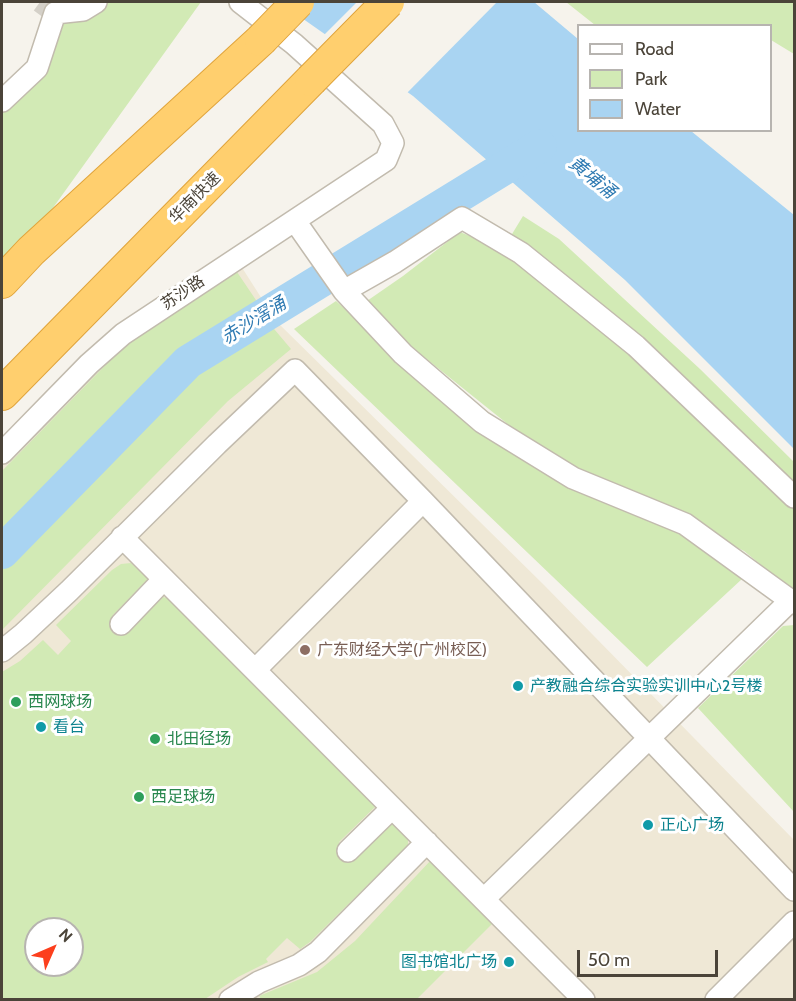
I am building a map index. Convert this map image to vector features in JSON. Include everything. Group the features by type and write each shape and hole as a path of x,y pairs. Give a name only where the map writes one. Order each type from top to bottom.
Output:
{"highway":[{"path":"2,282 31,251 261,40 298,2"},
{"name":"华南快速","path":"2,394 388,2"}],"street":[{"path":"2,101 37,68 55,13 83,10 96,2"},
{"name":"苏沙路","path":"2,453 89,363 123,334 386,160 393,143 383,124 294,44 240,2"},
{"path":"344,291 395,262 462,218 521,252 636,346 795,497"},
{"path":"295,220 344,291 403,354 482,422 573,478 685,524 793,601 484,899"},
{"path":"2,651 38,620 295,370 795,890"},
{"path":"255,670 423,501"},
{"path":"122,537 584,999"},
{"path":"121,624 164,579"},
{"path":"348,851 392,808"},
{"path":"230,999 259,982 299,965 318,952 427,842"},
{"path":"716,999 795,922"}],"shaded area":[{"name":"广东财经大学(广州校区)","path":"241,266 276,321 544,585 794,840 794,999 2,999 2,466 126,337"}],"green space":[{"path":"101,2 201,2 37,230 2,265 2,106 63,21"},
{"path":"566,2 794,2 794,54 772,41 772,24 594,24"},
{"path":"523,216 559,239 700,369 794,462 794,489 619,318 509,239"},
{"path":"460,232 487,243 516,259 635,350 794,505 794,592 744,551 540,450 419,353 364,303"},
{"path":"237,272 260,306 190,351 146,387 2,534 2,471 129,341 181,304"},
{"path":"336,301 483,429 684,532 742,579 647,667 294,329"},
{"path":"269,323 291,349 228,401 2,630 2,569 195,374"},
{"name":"北田径场","path":"131,563 148,579 113,615 129,632 163,597 167,598 376,806 339,842 356,859 392,823 408,839 408,845 310,942 300,949 287,938 266,959 268,962 238,977 205,999 2,999 2,672 20,661 43,640 58,655 71,641 56,625 121,564"},
{"path":"794,625 794,812 698,708 783,626"},
{"path":"432,859 495,921 417,999 262,1000 259,996 317,972 355,941"}],"water":[{"name":"黄埔涌","path":"279,2 534,2 577,38 577,132 692,132 794,215 794,449 625,280 413,96"}],"pier":[{"path":"357,2 497,2 405,95 323,36"}],"waterway":[{"name":"赤沙滘涌","path":"2,552 188,362 540,146"}],"tunnel":[{"path":"40,2 55,13"}],"place":[{"name":"广东财经大学(广州校区)","path":"305,650"},
{"name":"产教融合综合实验实训中心2号楼","path":"518,686"},
{"name":"西网球场","path":"16,702"},
{"name":"看台","path":"41,727"},
{"name":"北田径场","path":"155,739"},
{"name":"西足球场","path":"139,797"},
{"name":"正心广场","path":"648,825"},
{"name":"图书馆北广场","path":"509,962"}]}
